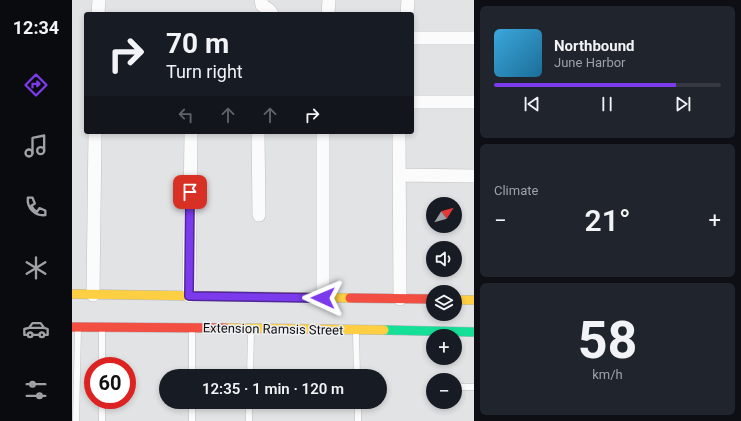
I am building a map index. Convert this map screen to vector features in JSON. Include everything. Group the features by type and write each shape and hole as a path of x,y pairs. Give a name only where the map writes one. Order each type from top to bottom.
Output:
{"main road":[{"path":"72,294 426,299"},
{"path":"462,300 474,300"},
{"name":"Extension Ramsis Street","path":"75,327 192,327 474,332"}],"street":[{"path":"98,12 99,0"},
{"path":"261,0 262,5 270,12"},
{"path":"328,12 329,0"},
{"path":"407,12 408,0"},
{"path":"414,38 474,38"},
{"path":"414,102 474,102"},
{"path":"94,295 95,134"},
{"path":"189,296 191,134"},
{"path":"258,134 259,215"},
{"path":"323,134 323,298"},
{"path":"399,134 400,299"},
{"path":"399,174 474,176"}],"lane":[{"path":"75,327 76,421"},
{"path":"102,327 102,357"},
{"path":"192,327 192,369"},
{"path":"250,369 251,329"},
{"path":"356,331 357,369"},
{"path":"462,387 474,387"},
{"path":"102,409 102,421"},
{"path":"192,409 192,421"},
{"path":"249,409 249,421"},
{"path":"358,409 358,421"}],"traffic: fast":[{"path":"384,330 474,332"}],"traffic: slow":[{"path":"72,294 350,298"},
{"path":"462,300 474,300"},
{"path":"225,328 384,330"}],"traffic: jam":[{"path":"350,298 426,299"},
{"path":"72,327 225,328"}],"route":[{"path":"190,192 189,296 323,298"}]}
